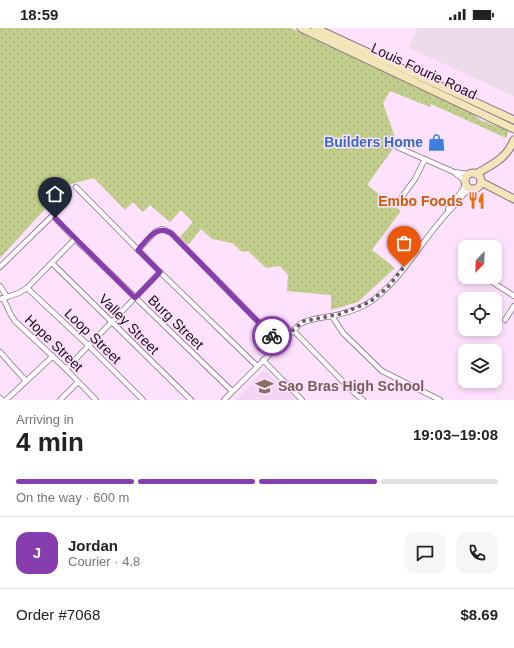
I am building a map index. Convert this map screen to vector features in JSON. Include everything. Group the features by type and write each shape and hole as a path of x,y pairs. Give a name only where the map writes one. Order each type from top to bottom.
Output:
{"main road":[{"name":"Louis Fourie Road","path":"301,28 514,129"},
{"name":"Louis Fourie Road","path":"315,28 514,120"},
{"path":"467,182 479,180 508,152 514,140"},
{"path":"467,182 475,188 479,180 486,172 503,163 514,152"},
{"path":"479,180 514,199"}],"street":[{"path":"224,400 279,343 304,321 332,316 358,308 377,297 395,279 445,214 464,194 467,182 454,172 397,147"},
{"path":"401,198 415,179 425,159"},
{"path":"76,187 160,272 257,366"},
{"name":"Burg Street","path":"0,266 51,217 55,218 135,298 232,391"},
{"path":"138,250 155,232 162,229 171,233 279,343"},
{"path":"3,298 27,288 75,239"},
{"name":"Valley Street","path":"52,263 191,400"},
{"path":"66,369 160,272"},
{"path":"495,284 514,296"},
{"name":"Hope Street","path":"0,286 3,298 15,321 53,356 96,400"},
{"name":"Loop Street","path":"27,288 144,400"},
{"path":"505,320 514,306"},
{"path":"332,316 343,333 382,371 440,400"},
{"path":"293,330 349,388 363,400"},
{"path":"0,352 26,380"},
{"path":"6,400 53,356"},
{"path":"263,360 302,400"},
{"path":"60,400 78,382"}],"shaded area":[{"path":"418,28 514,28 514,96 409,48"},
{"name":"Sao Bras High School","path":"263,372 267,373 296,400 236,400"}],"green space":[{"path":"0,28 291,28 472,113 480,120 509,130 506,138 431,104 430,107 390,91 383,103 397,143 367,185 401,211 372,250 395,268 358,302 331,310 331,295 287,291 288,275 280,266 266,268 248,251 242,252 232,243 212,239 201,229 188,245 180,237 193,222 181,210 170,222 150,205 143,212 133,202 125,210 94,178 67,185 0,258"}],"way so far":[{"path":"272,336 279,343 304,321 340,314 370,302 387,288 404,267"}],"place":[{"name":"Builders Home","path":"436,142"},
{"name":"Embo Foods","path":"476,201"},
{"name":"Sao Bras High School","path":"265,386"}],"route":[{"path":"55,218 135,298 160,272 138,250 155,232 162,229 167,230 272,336"}]}
